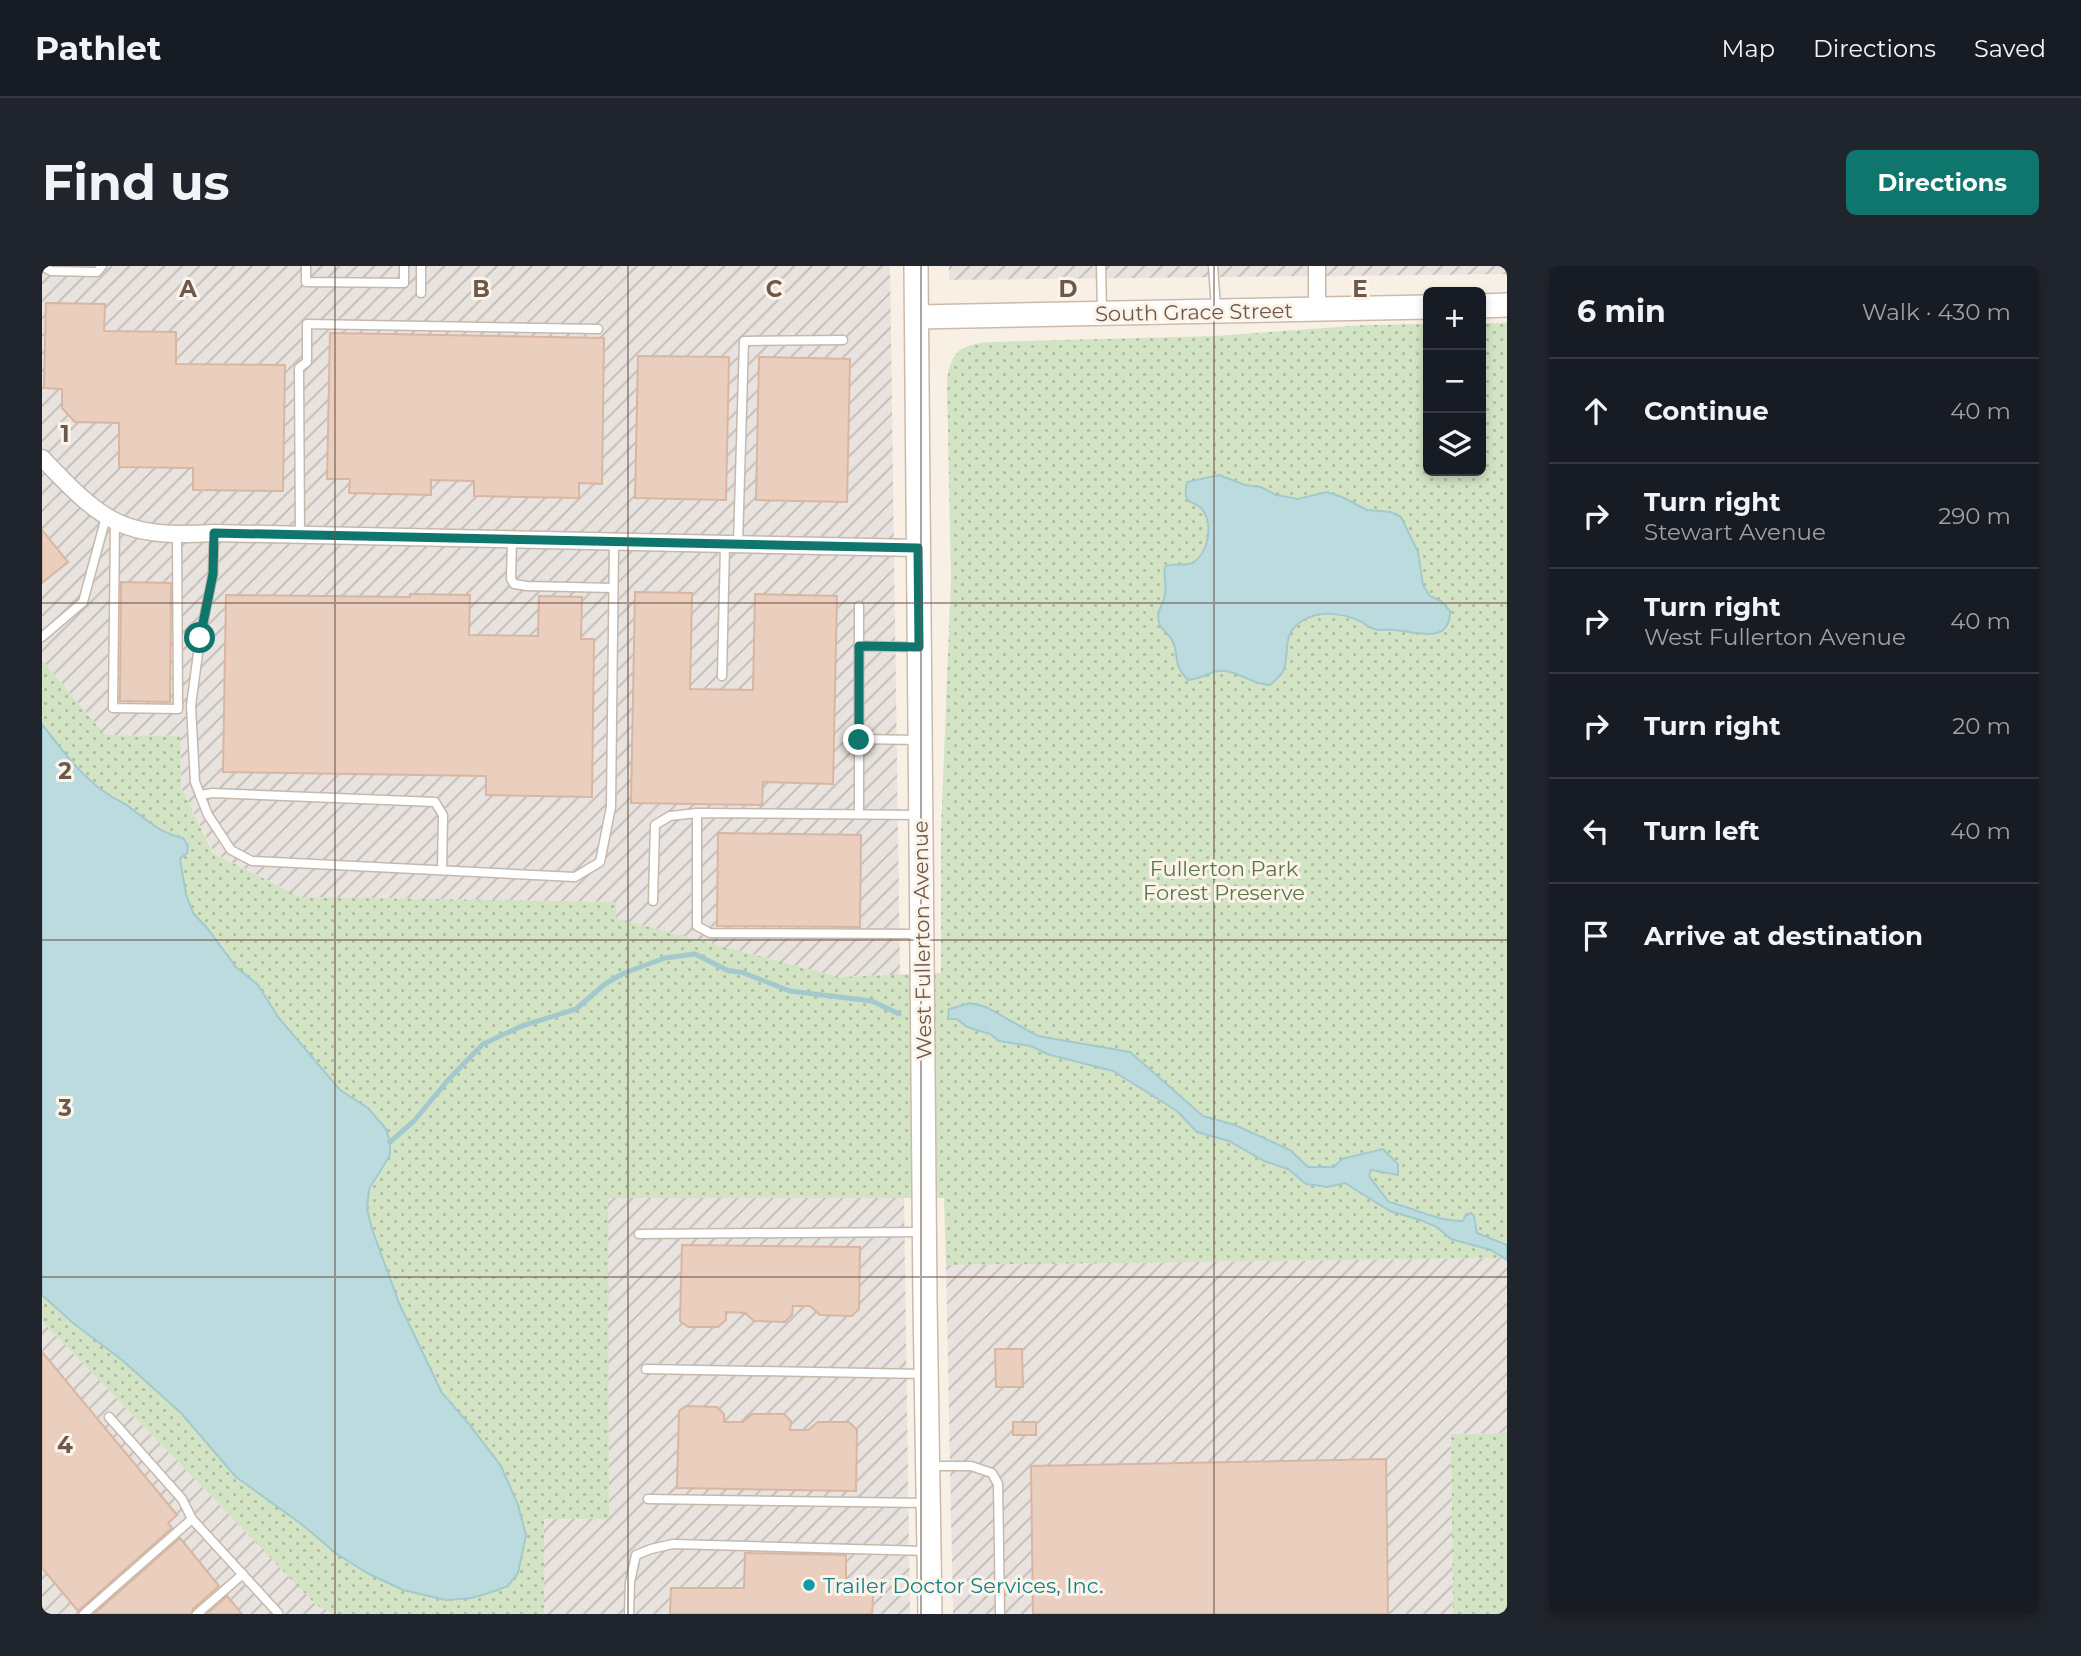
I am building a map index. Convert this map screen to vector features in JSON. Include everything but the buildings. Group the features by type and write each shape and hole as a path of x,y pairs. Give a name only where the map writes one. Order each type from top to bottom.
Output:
{"street":[{"name":"West Fullerton Avenue","path":"916,266 930,1614"},
{"path":"1317,266 1317,309"},
{"path":"1486,306 1507,305"},
{"name":"South Grace Street","path":"917,317 1423,307"},
{"path":"42,458 91,507 111,519 148,533 177,536 214,533 918,548"}],"lane":[{"path":"42,266 51,271 97,272 102,266"},
{"path":"306,266 306,282 404,283 404,266"},
{"path":"421,266 421,293"},
{"path":"1101,266 1102,314"},
{"path":"1216,267 1216,313"},
{"path":"300,535 299,368 307,362 307,324 598,329"},
{"path":"722,676 744,341 843,340"},
{"path":"111,519 113,708 178,709 177,536"},
{"path":"42,637 83,602 111,519"},
{"path":"214,533 213,574 200,638 191,706 195,782 208,815 231,850 252,861 575,877 600,862 611,807 614,541"},
{"path":"512,539 511,579 514,584 614,589"},
{"path":"859,606 859,814"},
{"path":"859,646 919,647"},
{"path":"859,740 920,740"},
{"path":"200,795 212,793 435,802 443,815 442,870"},
{"path":"697,813 697,926 710,933 923,934"},
{"path":"653,901 655,825 670,816 697,813 921,815"},
{"path":"639,1234 924,1232"},
{"path":"646,1369 926,1374"},
{"path":"109,1417 181,1499 192,1519 278,1613"},
{"path":"928,1466 971,1466 992,1474 998,1484 1000,1614"},
{"path":"648,1499 928,1503"},
{"path":"84,1614 192,1519"},
{"path":"629,1614 629,1582 636,1555 662,1546 673,1544 929,1551"},
{"path":"197,1614 243,1574"}],"shaded area":[{"path":"42,266 890,266 900,975 839,977 616,918 615,902 301,897 214,853 181,787 180,736 105,735 42,660"},
{"path":"949,266 1507,266 1507,274 949,280"},
{"path":"607,1198 904,1198 910,1614 544,1614 544,1519 609,1518"},
{"path":"1507,1258 1507,1433 1451,1434 1453,1614 953,1614 946,1265"},
{"path":"42,1321 316,1605 333,1614 42,1614"}],"green space":[{"name":"Fullerton Park Forest Preserve","path":"1486,323 1507,323 1507,1258 946,1265 944,1198 608,1198 609,1519 544,1519 544,1614 333,1614 316,1605 42,1321 42,660 105,735 180,736 181,787 213,853 301,897 616,902 616,918 839,977 941,973 941,831 951,579 947,381 951,362 965,347 990,342 1215,336 1365,325 1423,324 1423,476 1486,476"},
{"path":"1507,1433 1507,1614 1453,1614 1451,1434"}],"water":[{"path":"1219,475 1245,485 1261,487 1276,495 1298,499 1327,492 1367,510 1391,512 1401,517 1418,552 1423,585 1430,596 1441,601 1450,611 1449,622 1438,632 1422,634 1379,630 1346,616 1316,615 1302,621 1291,631 1283,671 1270,685 1226,671 1188,680 1179,669 1172,640 1161,627 1158,618 1165,592 1165,567 1192,563 1202,553 1208,537 1207,521 1201,508 1187,499 1187,482"},
{"path":"42,724 72,762 99,788 156,826 183,838 188,846 187,853 180,859 186,894 193,913 236,967 258,985 278,1017 340,1090 368,1108 386,1129 390,1155 369,1189 367,1209 372,1229 399,1303 442,1393 501,1466 518,1505 526,1535 518,1573 508,1586 472,1598 446,1600 403,1590 369,1574 337,1554 300,1523 236,1477 181,1413 122,1360 73,1323 42,1295"},
{"path":"970,1003 986,1007 1038,1036 1130,1052 1203,1116 1235,1125 1290,1150 1308,1167 1334,1167 1342,1159 1383,1149 1398,1164 1398,1175 1371,1170 1369,1176 1389,1202 1453,1220 1463,1221 1465,1216 1471,1213 1477,1233 1507,1245 1507,1260 1491,1250 1451,1239 1437,1227 1390,1211 1345,1183 1328,1187 1306,1184 1288,1169 1264,1161 1229,1141 1197,1132 1177,1111 1113,1071 1047,1054 1031,1046 999,1041 990,1034 967,1027 957,1019 948,1019 949,1009"}],"waterway":[{"path":"390,1142 414,1121 483,1044 522,1026 576,1009 605,984 624,973 665,958 695,954 729,971 741,972 790,991 872,1001 899,1014"}],"place":[{"name":"Trailer Doctor Services, Inc.","path":"809,1585"}],"route":[{"path":"200,638 213,574 214,533 918,548 919,647 859,646 859,740"}]}
